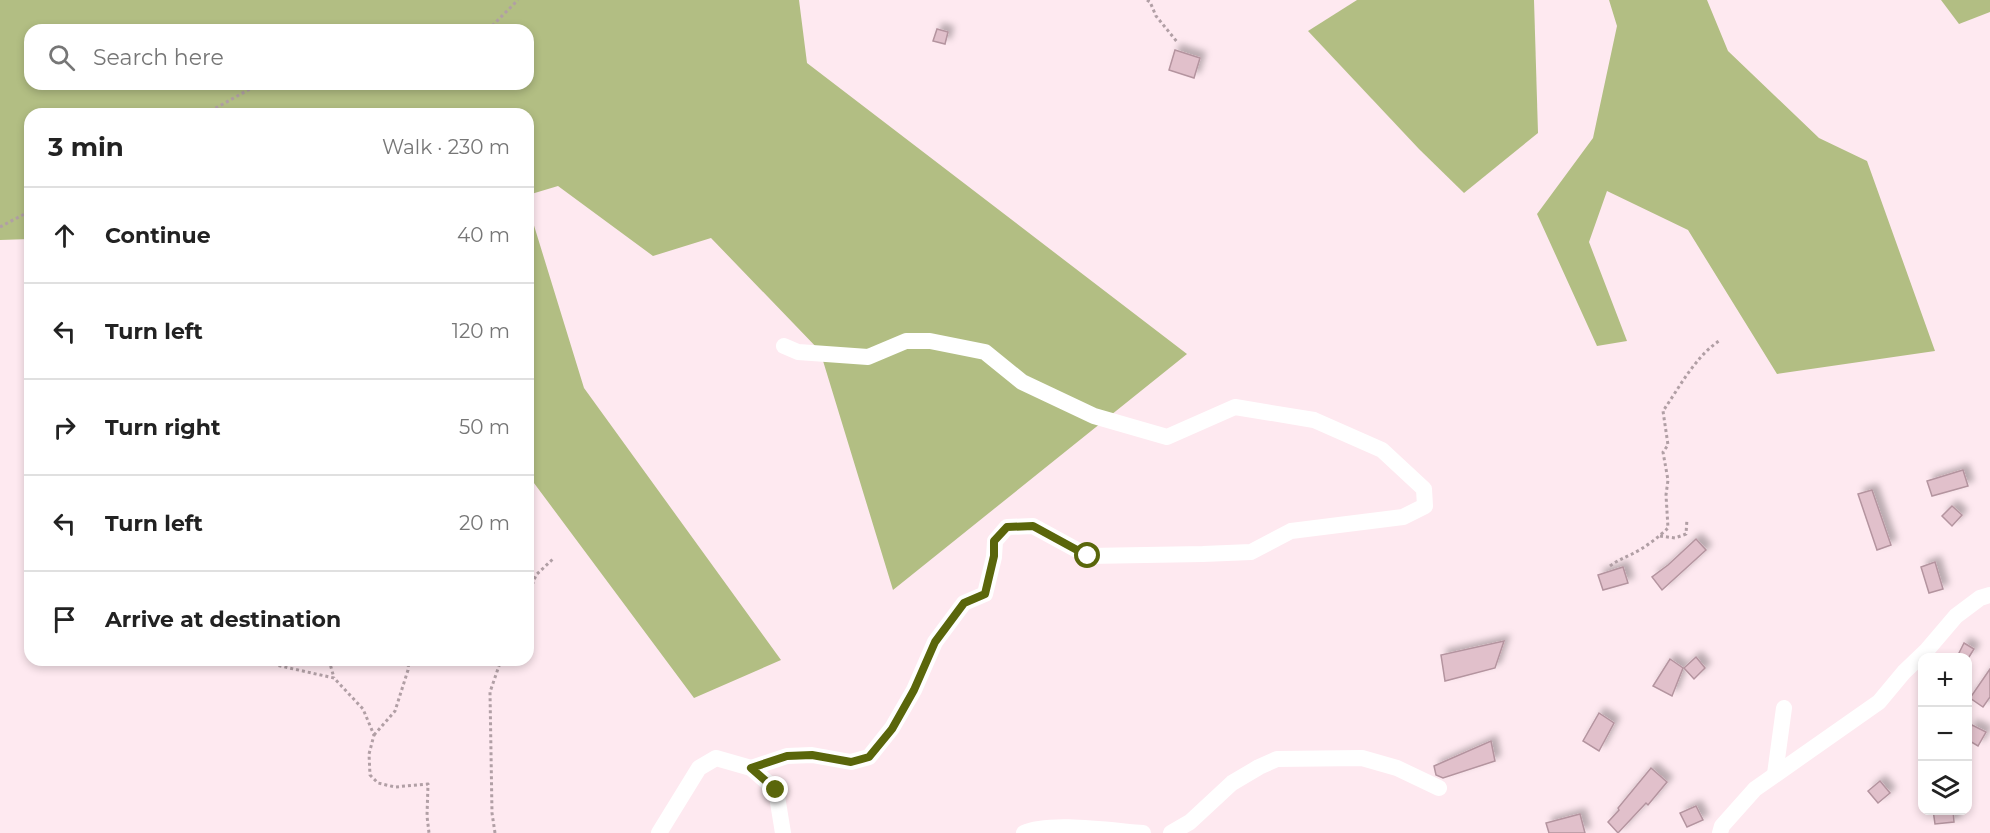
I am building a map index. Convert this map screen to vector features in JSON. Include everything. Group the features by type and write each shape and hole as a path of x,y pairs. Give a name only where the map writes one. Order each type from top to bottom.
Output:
{"street":[{"path":"751,768 787,756 812,755 851,762 869,757 892,729 914,690 935,642 964,603 985,594 994,556 994,541 1007,527 1033,526 1088,556 1251,552 1291,531 1403,517 1425,506 1424,489 1382,450 1314,420 1235,407 1167,437 1094,416 1022,381 985,352 930,341 906,341 868,357 798,352 784,346"},
{"path":"1719,833 1722,826 1755,789 1879,702 1956,616 1980,598 1990,595"},
{"path":"1774,774 1784,708"},
{"path":"659,833 699,768 716,758 751,768 776,790 783,833"},
{"path":"1171,833 1190,822 1232,783 1277,759 1362,759 1397,768 1439,788"},
{"path":"1024,833 1032,829 1057,828 1143,833"}],"path":[{"path":"494,24 518,0"},
{"path":"1147,0 1156,16 1178,43"},
{"path":"216,108 248,90"},
{"path":"0,227 24,214"},
{"path":"1610,566 1619,558 1633,554 1668,528 1666,495 1668,480 1663,452 1668,445 1663,411 1685,379 1711,347 1719,341"},
{"path":"1660,536 1675,538 1686,534 1687,519"},
{"path":"534,580 536,575 554,558"},
{"path":"280,666 334,678"},
{"path":"331,666 334,678 363,709 374,735"},
{"path":"408,666 395,711 374,735 369,754 370,775 378,783 395,787 428,784 429,833"},
{"path":"495,833 492,813 490,692 499,666"}],"green space":[{"path":"0,0 799,0 807,63 1187,354 893,590 820,351 711,238 653,256 558,186 534,193 534,108 24,108 24,239 0,240"},
{"path":"1357,0 1534,0 1538,133 1464,193 1419,149 1308,31"},
{"path":"1609,0 1707,0 1728,51 1819,138 1867,161 1935,351 1777,374 1688,230 1607,191 1589,242 1627,341 1597,346 1537,214 1593,138 1617,26"},
{"path":"1941,0 1990,0 1990,12 1959,24"},
{"path":"534,226 584,388 781,660 694,698 534,483"}],"building":[{"path":"937,29 948,32 945,44 933,41"},
{"path":"1175,50 1200,58 1194,78 1169,70"},
{"path":"1963,470 1968,486 1932,496 1927,481"},
{"path":"1872,490 1891,545 1877,550 1858,494"},
{"path":"1952,506 1962,515 1952,526 1942,516"},
{"path":"1696,539 1706,550 1662,590 1652,577"},
{"path":"1935,562 1943,589 1929,593 1921,567"},
{"path":"1623,567 1628,583 1603,590 1598,575"},
{"path":"1504,641 1495,668 1445,681 1441,655"},
{"path":"1964,643 1974,649 1972,653 1959,653"},
{"path":"1696,657 1705,668 1694,679 1684,668"},
{"path":"1670,659 1683,668 1672,696 1653,686"},
{"path":"1990,669 1990,697 1983,707 1972,699 1972,695"},
{"path":"1599,713 1614,723 1599,751 1583,741"},
{"path":"1972,725 1986,732 1978,746 1972,742"},
{"path":"1491,741 1495,761 1443,778 1436,775 1434,766"},
{"path":"1651,768 1667,782 1648,805 1646,803 1618,833 1608,822"},
{"path":"1880,781 1890,793 1878,803 1868,791"},
{"path":"1696,806 1703,820 1687,827 1680,813"},
{"path":"1580,814 1585,833 1549,833 1546,823"},
{"path":"1934,815 1953,815 1954,822 1935,824"}],"route":[{"path":"776,790 751,768 787,756 812,755 851,762 869,757 892,729 914,690 935,642 964,603 985,594 994,556 994,541 1007,527 1033,526 1088,556"}]}
